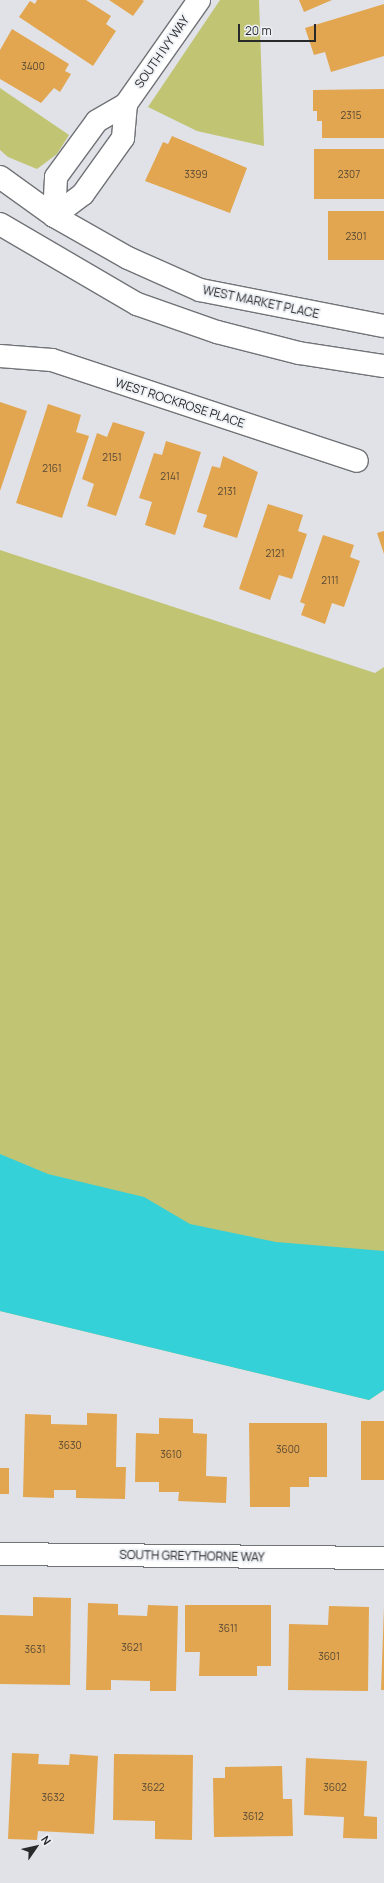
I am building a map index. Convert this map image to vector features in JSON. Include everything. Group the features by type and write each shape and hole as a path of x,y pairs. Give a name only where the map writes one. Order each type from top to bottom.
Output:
{"street":[{"name":"SOUTH IVY WAY","path":"54,216 56,177 97,121 126,104 199,0"},
{"path":"54,216 83,194 123,138 126,104"},
{"name":"WEST MARKET PLACE","path":"0,177 54,216 128,258 200,290 384,326"},
{"path":"0,224 137,304 217,332 299,353 384,366"},
{"name":"WEST ROCKROSE PLACE","path":"0,356 52,360 357,461"},
{"name":"SOUTH GREYTHORNE WAY","path":"0,1554 384,1558"}],"green space":[{"path":"220,0 259,0 264,146 197,131 148,107"},
{"path":"0,88 69,135 57,154 37,169 8,157 0,150"},
{"path":"0,550 375,673 384,667 384,1390 369,1400 0,1311"}],"water":[{"path":"0,1154 48,1174 144,1197 190,1224 276,1242 384,1251 384,1390 369,1400 0,1311"}],"building":[{"path":"37,0 86,0 111,16 106,24 116,31 93,66 19,17 30,1 35,4"},
{"path":"109,0 142,0 144,1 133,16"},
{"path":"299,0 332,0 304,12"},
{"path":"384,4 384,56 331,72 325,52 314,55 305,28"},
{"path":"12,29 69,64 65,71 71,74 60,92 54,88 41,103 0,79 0,50"},
{"path":"384,89 384,138 322,138 322,121 317,121 317,111 313,111 313,90"},
{"path":"172,136 247,168 230,213 145,181 163,142 168,144"},
{"path":"314,149 384,149 384,199 314,199"},
{"path":"328,211 384,211 384,260 328,260"},
{"path":"0,402 27,411 0,491"},
{"path":"48,404 81,415 76,432 89,436 62,518 16,503"},
{"path":"113,422 145,432 116,516 87,506 94,484 82,479 97,433 107,437"},
{"path":"166,441 201,452 175,535 145,525 152,502 139,498 154,453 162,455"},
{"path":"223,456 258,472 237,538 203,527 207,515 197,512 212,466 220,468"},
{"path":"268,504 303,515 298,531 307,534 292,579 279,575 270,600 239,589"},
{"path":"384,531 384,554 377,533"},
{"path":"323,535 354,545 350,557 360,561 344,607 332,603 325,624 301,615 305,604 300,602"},
{"path":"87,1413 117,1414 116,1467 126,1467 125,1499 76,1498 76,1490 54,1490 54,1498 23,1497 25,1414 51,1415 51,1424 87,1425"},
{"path":"159,1418 193,1419 193,1433 207,1434 206,1476 227,1477 226,1503 178,1501 179,1492 159,1492 159,1482 135,1482 136,1433 159,1434"},
{"path":"361,1421 384,1421 384,1480 361,1480"},
{"path":"249,1423 327,1423 327,1477 309,1477 309,1487 290,1487 290,1507 250,1507"},
{"path":"0,1468 9,1468 9,1494 0,1494"},
{"path":"33,1597 71,1598 70,1685 0,1684 0,1615 33,1616"},
{"path":"88,1603 118,1604 118,1615 147,1616 148,1605 178,1606 176,1691 150,1691 150,1681 111,1680 111,1690 86,1690"},
{"path":"185,1605 271,1605 271,1666 257,1666 257,1676 199,1676 200,1652 185,1652"},
{"path":"329,1606 369,1607 368,1691 288,1690 289,1624 328,1625"},
{"path":"384,1607 384,1690 381,1690"},
{"path":"12,1753 39,1754 38,1764 69,1765 70,1754 98,1756 94,1834 38,1831 37,1840 8,1839"},
{"path":"114,1754 193,1755 192,1840 155,1839 155,1821 113,1820"},
{"path":"306,1758 367,1761 364,1816 377,1817 377,1839 343,1838 344,1817 304,1815"},
{"path":"282,1766 283,1799 292,1799 293,1836 214,1837 213,1778 225,1778 225,1767"}]}
